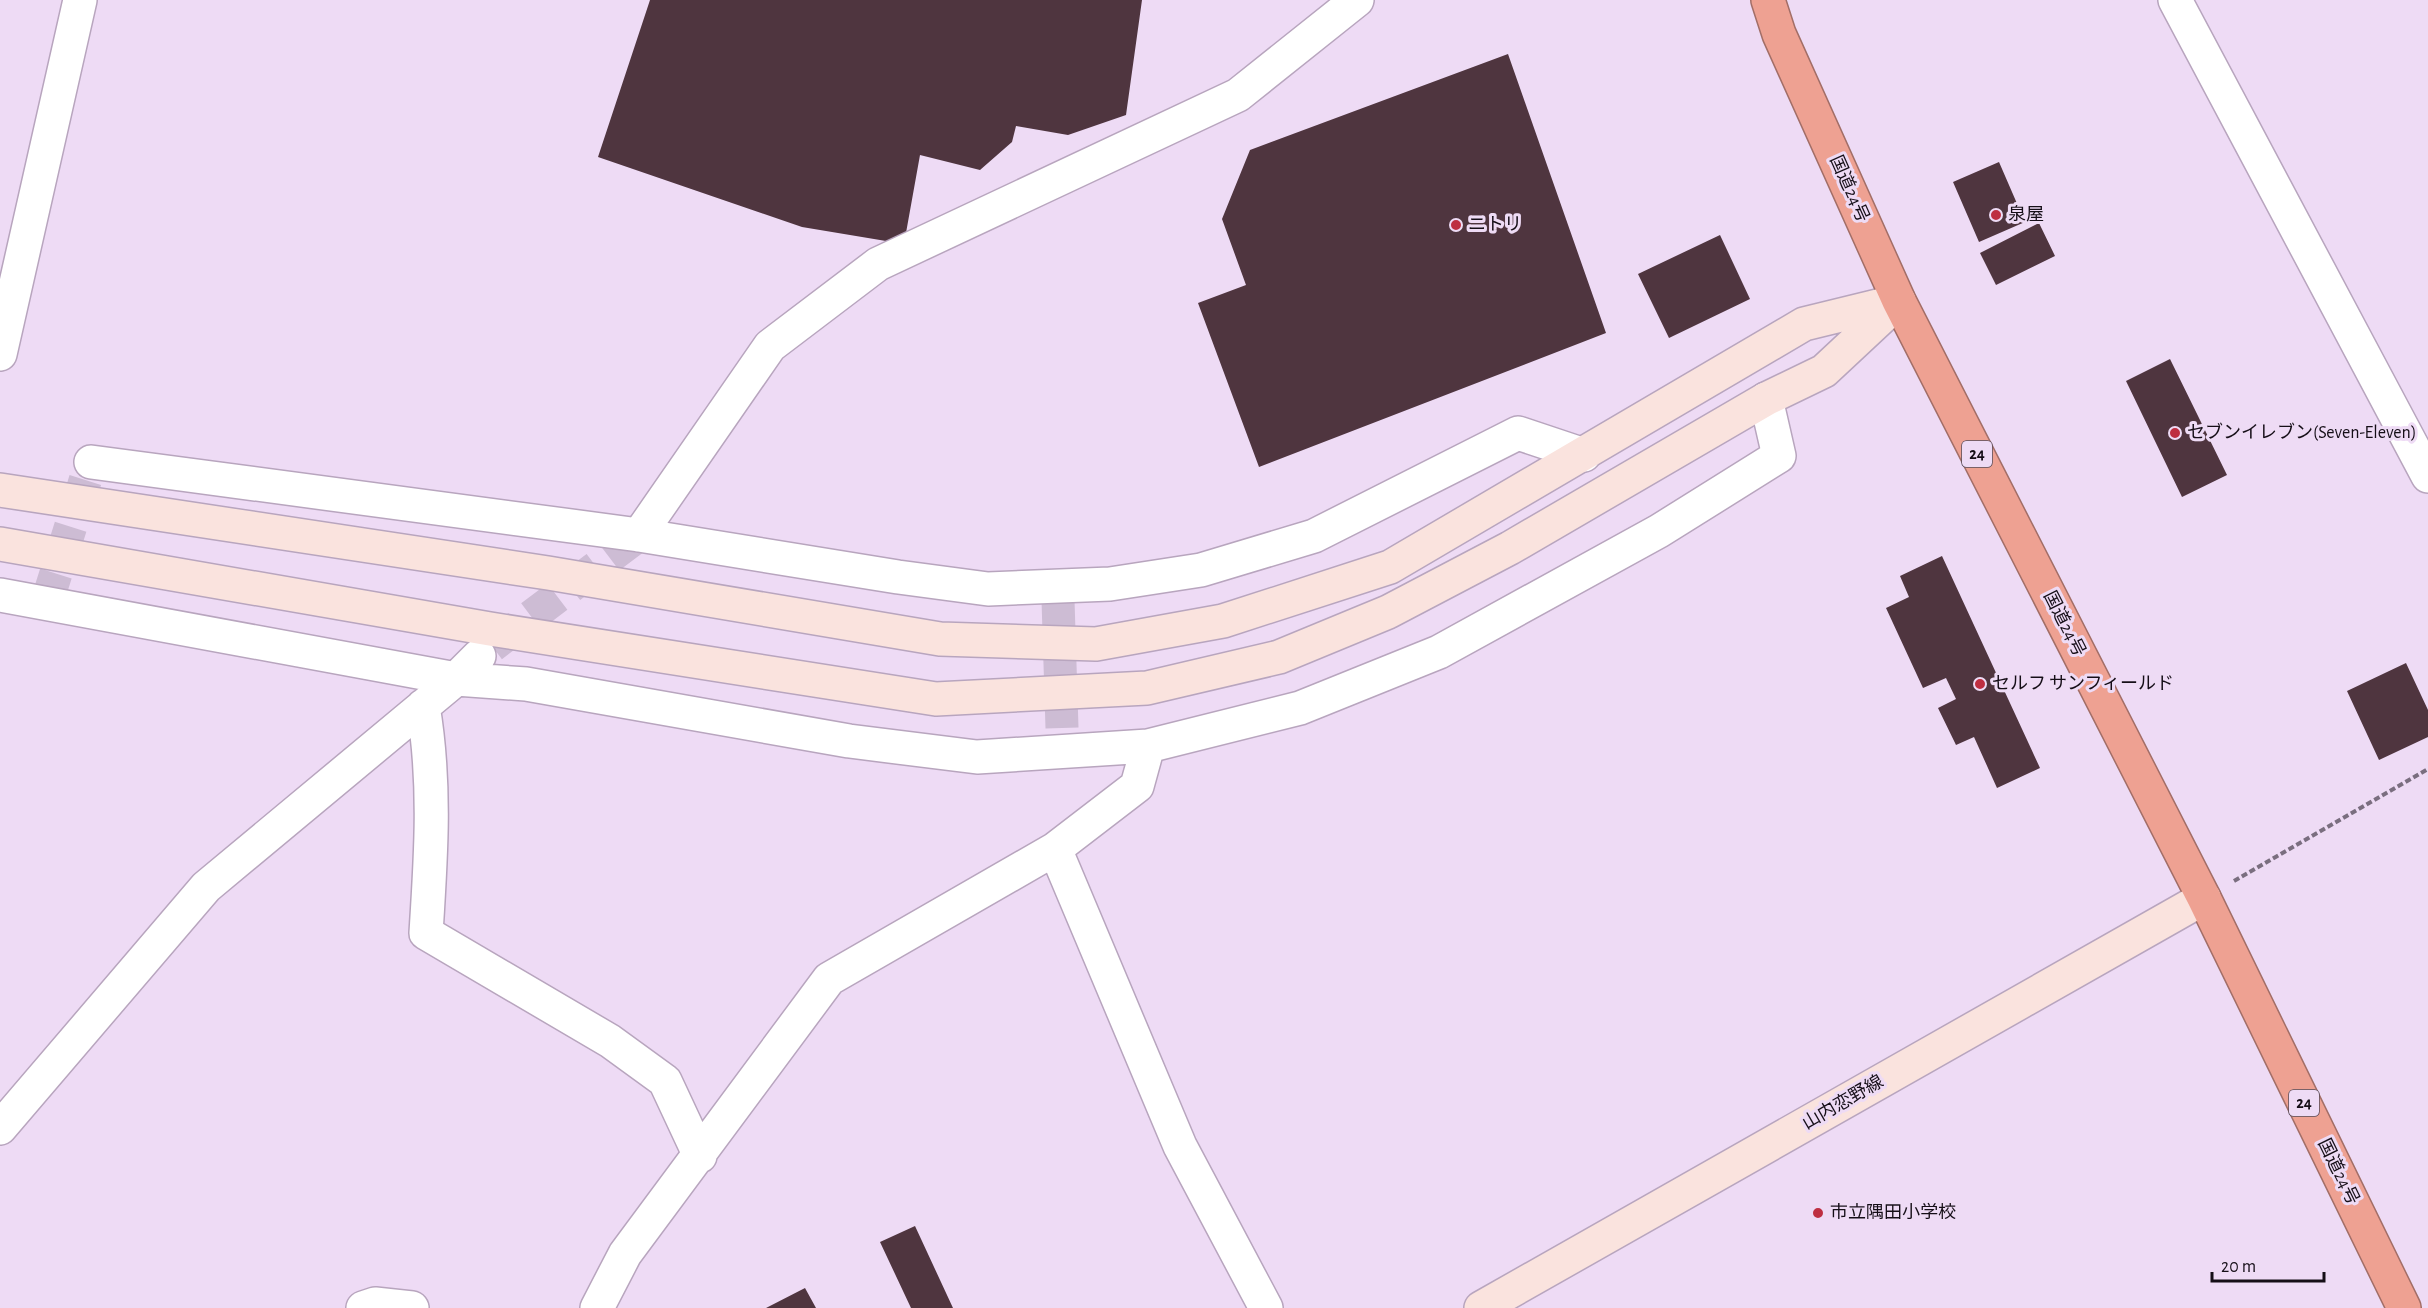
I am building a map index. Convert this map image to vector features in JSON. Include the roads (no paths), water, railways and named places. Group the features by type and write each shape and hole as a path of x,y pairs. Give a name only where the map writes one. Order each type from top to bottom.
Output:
{"highway":[{"name":"国道24号","path":"1768,0 1779,34 1899,301 2204,898 2404,1308"}],"street":[{"path":"0,354 80,0"},
{"path":"639,535 770,346 878,264 1238,95 1357,0"},
{"path":"2175,0 2428,476"},
{"path":"0,544 502,631 936,699 1147,688 1279,657 1388,612 1510,548 1766,399 1824,371 1899,301"},
{"path":"0,490 548,573 940,639 1096,644 1223,621 1390,567 1804,324 1899,301"},
{"path":"0,595 456,679 526,684 904,750 977,757 1062,740 1148,746 1300,708 1439,652 1659,531 1779,456 1766,399"},
{"path":"91,462 639,535 897,577 988,589 1057,593 1202,570 1314,536 1518,433 1584,455"},
{"path":"0,1128 206,887 456,679 479,656"},
{"path":"423,706 428,738 433,818 426,933 610,1041 665,1081 700,1156"},
{"path":"597,1308 625,1254 700,1156 829,979 1055,849 1137,786 1148,746"},
{"path":"1055,849 1180,1146 1266,1308"},
{"name":"山内恋野線","path":"1481,1308 2204,898"},
{"path":"363,1308 375,1304 412,1308"}],"tunnel":[{"path":"46,605 91,462"},
{"path":"492,646 639,535"},
{"path":"1058,600 1062,728"}],"place":[{"name":"泉屋","path":"1996,215"},
{"name":"ニトリ","path":"1456,225"},
{"name":"セブンイレブン(Seven-Eleven)","path":"2175,433"},
{"name":"セルフ サンフィールド","path":"1980,684"},
{"name":"市立隅田小学校","path":"1818,1213"}]}
